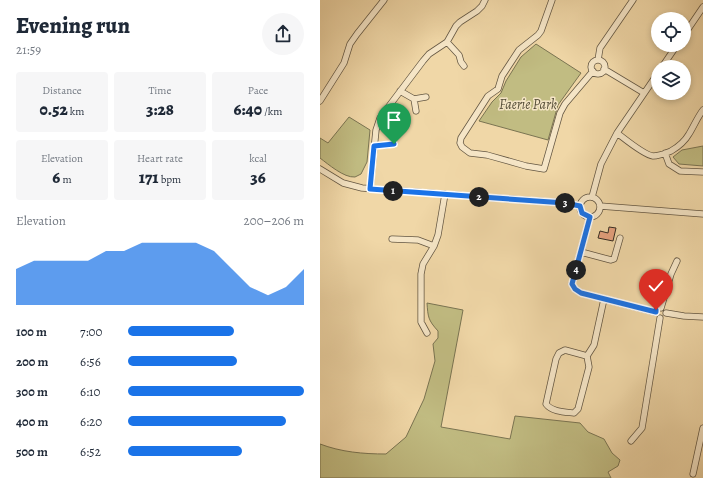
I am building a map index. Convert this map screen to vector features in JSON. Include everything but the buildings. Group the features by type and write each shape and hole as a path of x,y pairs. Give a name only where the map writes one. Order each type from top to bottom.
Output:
{"street":[{"path":"320,101 344,63 350,44 356,34 384,0"},
{"path":"370,189 376,130 380,118 422,61 429,54 447,42 456,26 477,11 485,0"},
{"path":"552,0 538,35 519,50 502,76 498,89 488,96 461,138 460,143 462,147 470,153 487,155 526,166 544,169 560,113 565,104 593,72"},
{"path":"598,60 600,48 633,0"},
{"path":"691,24 703,7"},
{"path":"447,42 459,55 464,66"},
{"path":"593,72 591,68 592,64 594,61 598,60"},
{"path":"598,60 603,62 604,69"},
{"path":"593,72 601,73 604,69"},
{"path":"604,69 644,93"},
{"path":"592,197 601,164 617,133 651,83"},
{"path":"400,91 414,99 426,96"},
{"path":"414,99 416,111"},
{"path":"617,133 647,154 653,156 665,153 674,150 682,143 689,135 703,110"},
{"path":"374,146 394,144"},
{"path":"665,153 669,164 680,171 703,172"},
{"path":"320,169 344,183 370,189 565,203 580,206"},
{"path":"426,334 421,322 421,274 423,264 434,246 438,235 445,194"},
{"path":"592,197 597,200 600,206 597,214 590,217 582,213 580,206 583,200 592,197"},
{"path":"600,206 703,214"},
{"path":"590,217 572,284 575,289 581,293 656,312"},
{"path":"581,252 611,260 614,259 620,238"},
{"path":"392,239 418,240 434,246"},
{"path":"662,308 676,261"},
{"path":"587,356 565,350 559,353 556,359 546,404 548,408 562,412 574,413 578,409 589,367 587,356 594,345 604,299"},
{"path":"656,312 658,308 662,308"},
{"path":"662,308 666,314"},
{"path":"656,312 656,316 660,318"},
{"path":"660,318 664,317 666,314 703,317"},
{"path":"632,442 642,428 660,318"},
{"path":"693,474 703,428"}],"green space":[{"name":"Faerie Park","path":"536,44 581,73 558,105 548,140 479,121 492,102 501,93 506,81 521,57"},
{"path":"349,117 370,130 367,162 361,174 355,177 341,173 320,158 320,138 328,143"},
{"path":"703,146 703,166 679,164 673,157 682,150"},
{"path":"427,303 463,310 441,427 510,439 515,416 580,423 588,432 604,439 612,453 620,460 618,466 608,472 611,478 320,478 320,444 352,452 386,454 406,437 424,399 435,361 433,344 438,338 438,331 429,318"}],"route":[{"path":"394,144 374,146 370,189 565,203 580,206 582,213 590,217 572,284 575,289 581,293 604,299 656,312 656,310"}]}
